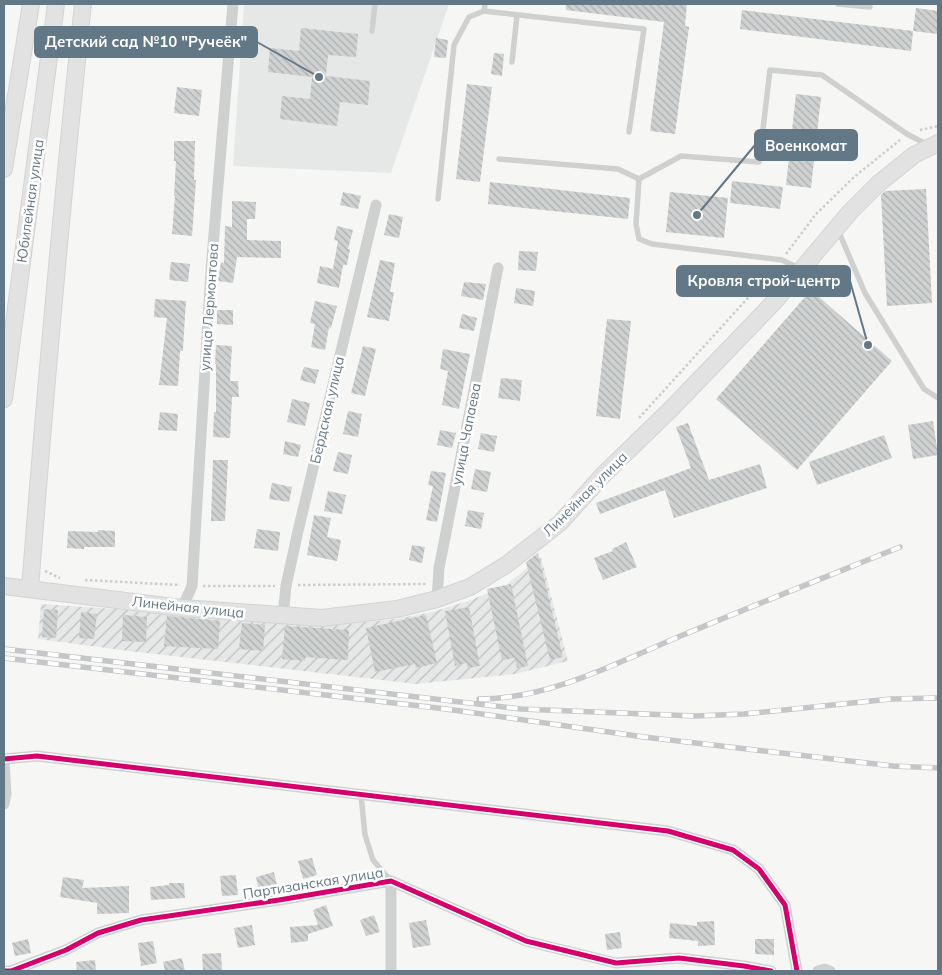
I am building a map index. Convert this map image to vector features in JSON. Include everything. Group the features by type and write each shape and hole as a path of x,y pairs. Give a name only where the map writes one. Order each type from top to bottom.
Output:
{"main road":[{"path":"5,160 31,4"},
{"name":"Юбилейная улица","path":"4,399 56,4"},
{"path":"30,589 39,458 62,191 83,4"},
{"name":"Линейная улица","path":"4,586 182,608 322,618 397,609 437,599 470,587 506,565 560,522 603,475 671,410 775,301 837,228 878,184 914,155 934,144"}],"street":[{"name":"улица Лермонтова","path":"182,608 192,586 211,270 233,4"},
{"name":"Бердская улица","path":"283,616 286,586 298,531 376,205"},
{"name":"улица Чапаева","path":"437,599 439,568 498,268"},
{"path":"4,804 6,794 4,759 37,756 668,831 733,850 759,869 784,905 797,971"},
{"path":"391,881 391,971"},
{"name":"Партизанская улица","path":"4,970 11,971 66,950 98,933 141,920 289,899 391,881 526,941 616,963 679,958 771,971"},
{"path":"818,971 825,969 830,971"}],"lane":[{"path":"372,32 375,4"},
{"path":"484,11 485,4"},
{"path":"838,4 870,7"},
{"path":"438,199 454,45 469,17 484,11 644,29 629,132"},
{"path":"512,62 517,15"},
{"path":"639,180 681,156 759,162 770,70 822,75 907,134 934,144"},
{"path":"499,158 618,169 639,180"},
{"path":"639,180 636,224 639,239 652,244 782,260 803,270"},
{"path":"837,228 865,293 924,389 938,398"},
{"path":"361,795 365,835 372,860 391,881"}],"path":[{"path":"782,260 816,214 854,177 907,134 938,126"}],"shaded area":[{"path":"244,4 449,4 391,173 233,166"},
{"path":"541,557 568,661 515,674 416,684 38,639 41,604 233,617 292,623 347,624 396,619 432,612 471,600 505,586"}],"building":[{"path":"566,4 687,4 685,26 689,27 675,134 650,131 664,22 566,10"},
{"path":"916,8 938,11 938,34 913,31"},
{"path":"742,10 913,31 911,51 740,29"},
{"path":"168,26 195,29 192,56 166,53"},
{"path":"301,28 358,34 356,57 328,55 326,76 370,81 368,105 340,102 337,126 280,119 282,96 310,99 312,77 268,72 270,48 299,51"},
{"path":"436,38 448,40 446,58 434,57"},
{"path":"494,53 504,54 502,76 491,74"},
{"path":"467,84 492,87 480,182 456,179"},
{"path":"177,87 202,90 199,116 174,113"},
{"path":"796,94 821,97 811,188 786,185"},
{"path":"174,141 195,141 194,180 196,180 192,236 172,234 176,161 174,161"},
{"path":"732,181 783,187 780,209 730,203"},
{"path":"490,182 630,198 628,219 488,204"},
{"path":"926,189 932,303 887,306 881,195 885,191"},
{"path":"343,192 361,196 358,209 340,205"},
{"path":"670,192 728,198 724,238 666,232"},
{"path":"232,201 256,202 255,219 247,219 247,240 281,241 281,258 237,257 233,283 218,281 221,262 224,263 225,226 232,227"},
{"path":"389,214 403,217 399,238 384,235"},
{"path":"337,226 353,230 348,249 350,249 347,265 343,265 339,288 317,283 320,266 333,269 338,241 334,240"},
{"path":"519,251 538,252 536,271 518,270"},
{"path":"380,260 395,263 390,292 394,292 389,321 367,317"},
{"path":"171,262 190,264 188,282 169,280"},
{"path":"464,282 486,284 483,300 461,296"},
{"path":"516,288 535,291 533,306 514,303"},
{"path":"811,290 892,361 797,470 716,399"},
{"path":"155,299 186,301 183,351 180,351 178,386 159,385 167,318 154,317"},
{"path":"315,301 337,306 331,328 329,327 325,350 311,347 315,324 310,323"},
{"path":"217,310 233,310 233,325 217,324"},
{"path":"462,314 477,318 474,331 459,328"},
{"path":"607,319 631,321 620,419 596,416"},
{"path":"216,345 232,346 230,381 238,381 239,397 232,397 230,438 213,437 214,412 216,412"},
{"path":"363,346 376,349 365,396 351,393"},
{"path":"443,349 470,354 459,409 442,405 448,371 440,369"},
{"path":"304,367 319,370 315,384 300,380"},
{"path":"501,378 522,380 520,401 498,398"},
{"path":"292,399 310,403 305,426 287,422"},
{"path":"348,411 362,414 358,437 343,434"},
{"path":"160,412 178,414 177,431 158,430"},
{"path":"933,421 938,455 913,459 908,425"},
{"path":"688,423 709,480 760,464 767,488 674,518 665,490 600,514 596,503 691,468 676,427"},
{"path":"440,430 456,433 452,448 437,445"},
{"path":"481,433 497,436 494,452 478,449"},
{"path":"884,435 892,458 817,485 809,462"},
{"path":"285,441 301,445 298,457 283,454"},
{"path":"338,452 352,455 348,474 333,471"},
{"path":"213,460 228,460 225,521 211,521"},
{"path":"475,469 491,472 487,492 471,489"},
{"path":"431,471 446,473 437,522 426,520 433,486 428,485"},
{"path":"272,483 292,487 289,502 269,499"},
{"path":"328,491 346,495 342,514 324,511"},
{"path":"468,510 484,513 481,529 465,526"},
{"path":"314,515 331,518 327,537 341,540 337,561 307,555"},
{"path":"257,529 280,532 278,551 254,548"},
{"path":"98,530 115,531 115,547 67,548 68,531 98,532"},
{"path":"626,542 637,567 603,580 594,558 613,551 612,549"},
{"path":"412,545 425,547 422,563 409,560"},
{"path":"538,553 563,657 550,660 526,562"},
{"path":"511,584 528,666 517,668 515,658 502,660 487,589"},
{"path":"469,607 480,666 467,668 467,663 455,666 445,611"},
{"path":"44,609 58,610 56,638 42,637"},
{"path":"81,612 97,614 94,639 79,638"},
{"path":"123,615 147,617 146,642 122,641"},
{"path":"426,615 437,663 416,668 415,664 375,672 366,628"},
{"path":"167,616 220,621 218,649 164,646"},
{"path":"242,623 265,625 263,651 239,649"},
{"path":"285,626 349,630 348,660 305,657 305,661 282,659"},
{"path":"312,858 317,875 303,879 298,861"},
{"path":"274,872 278,890 260,894 256,877"},
{"path":"236,875 238,895 222,896 220,876"},
{"path":"63,877 84,880 82,888 129,886 129,913 97,914 97,903 60,897"},
{"path":"169,883 184,883 185,898 151,900 150,887 169,885"},
{"path":"326,905 333,926 308,934 308,941 291,943 290,927 318,925 313,910"},
{"path":"374,915 380,932 366,936 360,920"},
{"path":"426,920 431,945 413,948 409,923"},
{"path":"714,921 715,945 698,946 698,941 669,938 670,923 697,926 697,922"},
{"path":"252,925 255,945 238,948 234,928"},
{"path":"620,932 622,948 607,950 605,934"},
{"path":"28,939 31,953 15,956 12,943"},
{"path":"755,939 774,939 774,955 755,954"},
{"path":"153,941 157,963 141,966 138,943"},
{"path":"221,953 222,970 203,971 202,954"},
{"path":"182,958 185,971 165,971 163,962"},
{"path":"95,960 96,971 77,971 76,962"}],"railway":[{"path":"479,699 532,693 584,677 900,547"},
{"path":"4,649 521,709 695,716 744,714 891,699 938,698"},
{"path":"4,658 446,709 644,737 893,766 938,768"}],"cycle path":[{"path":"4,759 37,756 668,831 733,850 759,869 785,905 797,971"},
{"path":"4,971 11,971 66,950 98,933 141,920 279,900 391,881 526,941 616,963 679,958 771,971"}],"place":[{"name":"Детский сад №10 \"Ручеёк\"","path":"319,77"},
{"name":"Военкомат","path":"697,215"},
{"name":"Кровля строй-центр","path":"868,345"}]}
